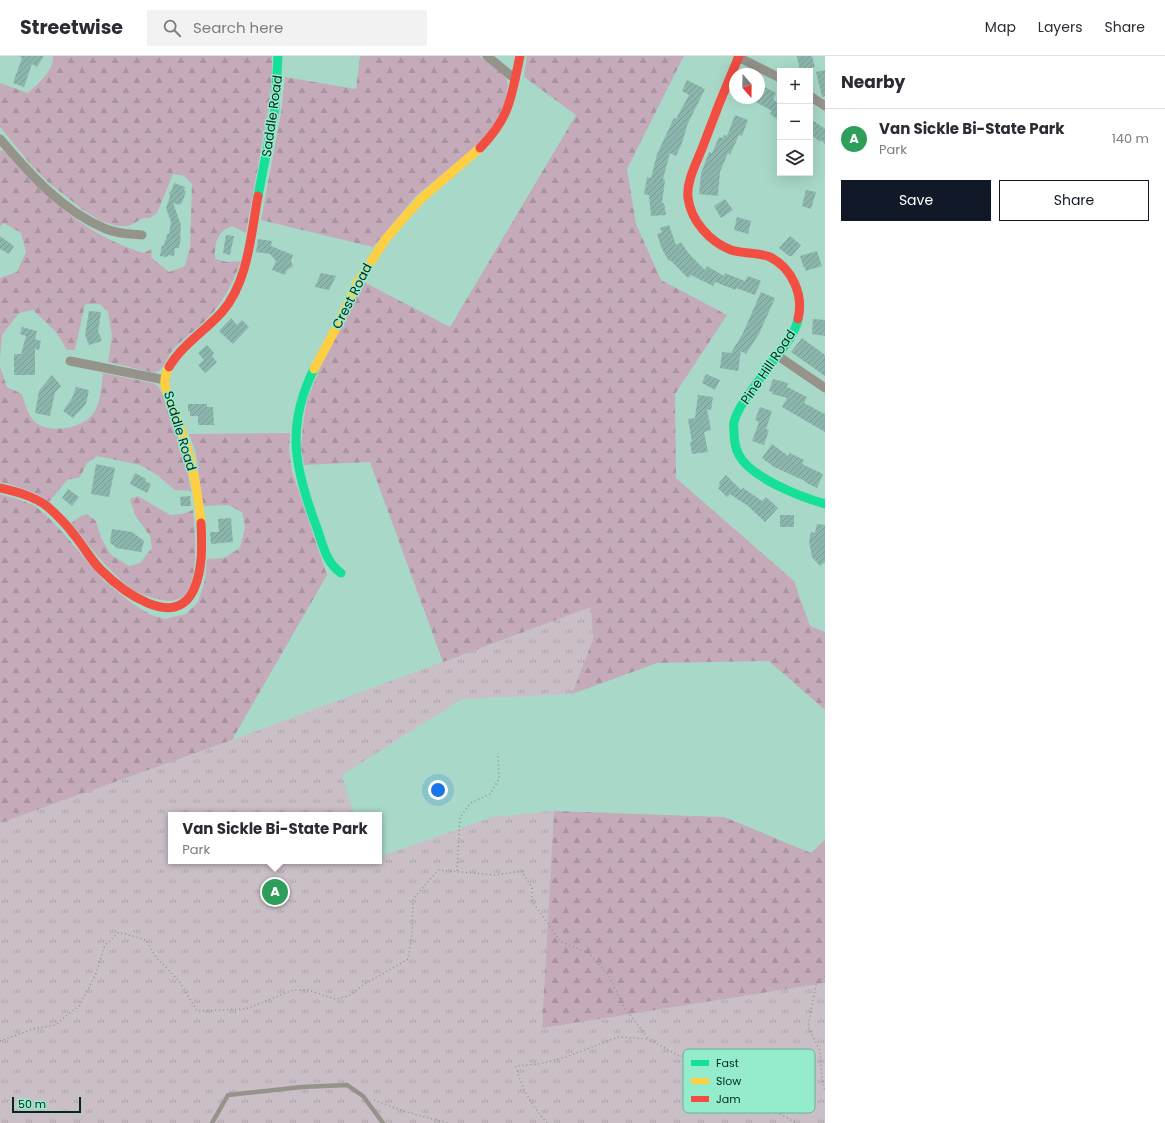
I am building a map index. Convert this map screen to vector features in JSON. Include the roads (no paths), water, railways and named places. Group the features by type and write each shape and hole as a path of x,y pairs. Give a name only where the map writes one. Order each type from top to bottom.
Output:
{"street":[{"name":"Saddle Road","path":"0,488 32,497 46,506 74,535 102,570 132,595 151,605 163,608 177,607 188,600 195,587 199,572 202,548 201,523 191,460 167,392 165,380 176,356 208,327 224,310 238,289 244,271 275,108 278,56"},
{"path":"487,56 515,79"},
{"name":"Crest Road","path":"341,573 334,568 328,559 303,486 298,465 295,441 298,413 304,390 350,295 372,258 410,210 432,188 481,148 497,129 507,110 520,56"},
{"path":"739,57 777,76"},
{"name":"Pine Hill Road","path":"739,57 690,180 688,198 694,218 704,231 716,242 732,250 769,257 782,266 792,278 799,295 800,312 797,325 778,356 742,405 734,422 734,438 739,455 751,469 768,481 814,501 825,504"},
{"path":"813,98 825,106"},
{"path":"0,139 25,168 46,189 82,216 107,229 122,234 142,235"},
{"path":"778,356 825,388"},
{"path":"70,361 165,380"}],"lane":[{"path":"212,1123 228,1095 302,1087 348,1086 363,1096 383,1123"}],"place":[{"name":"Van Sickle Bi-State Park","path":"275,892"}]}
